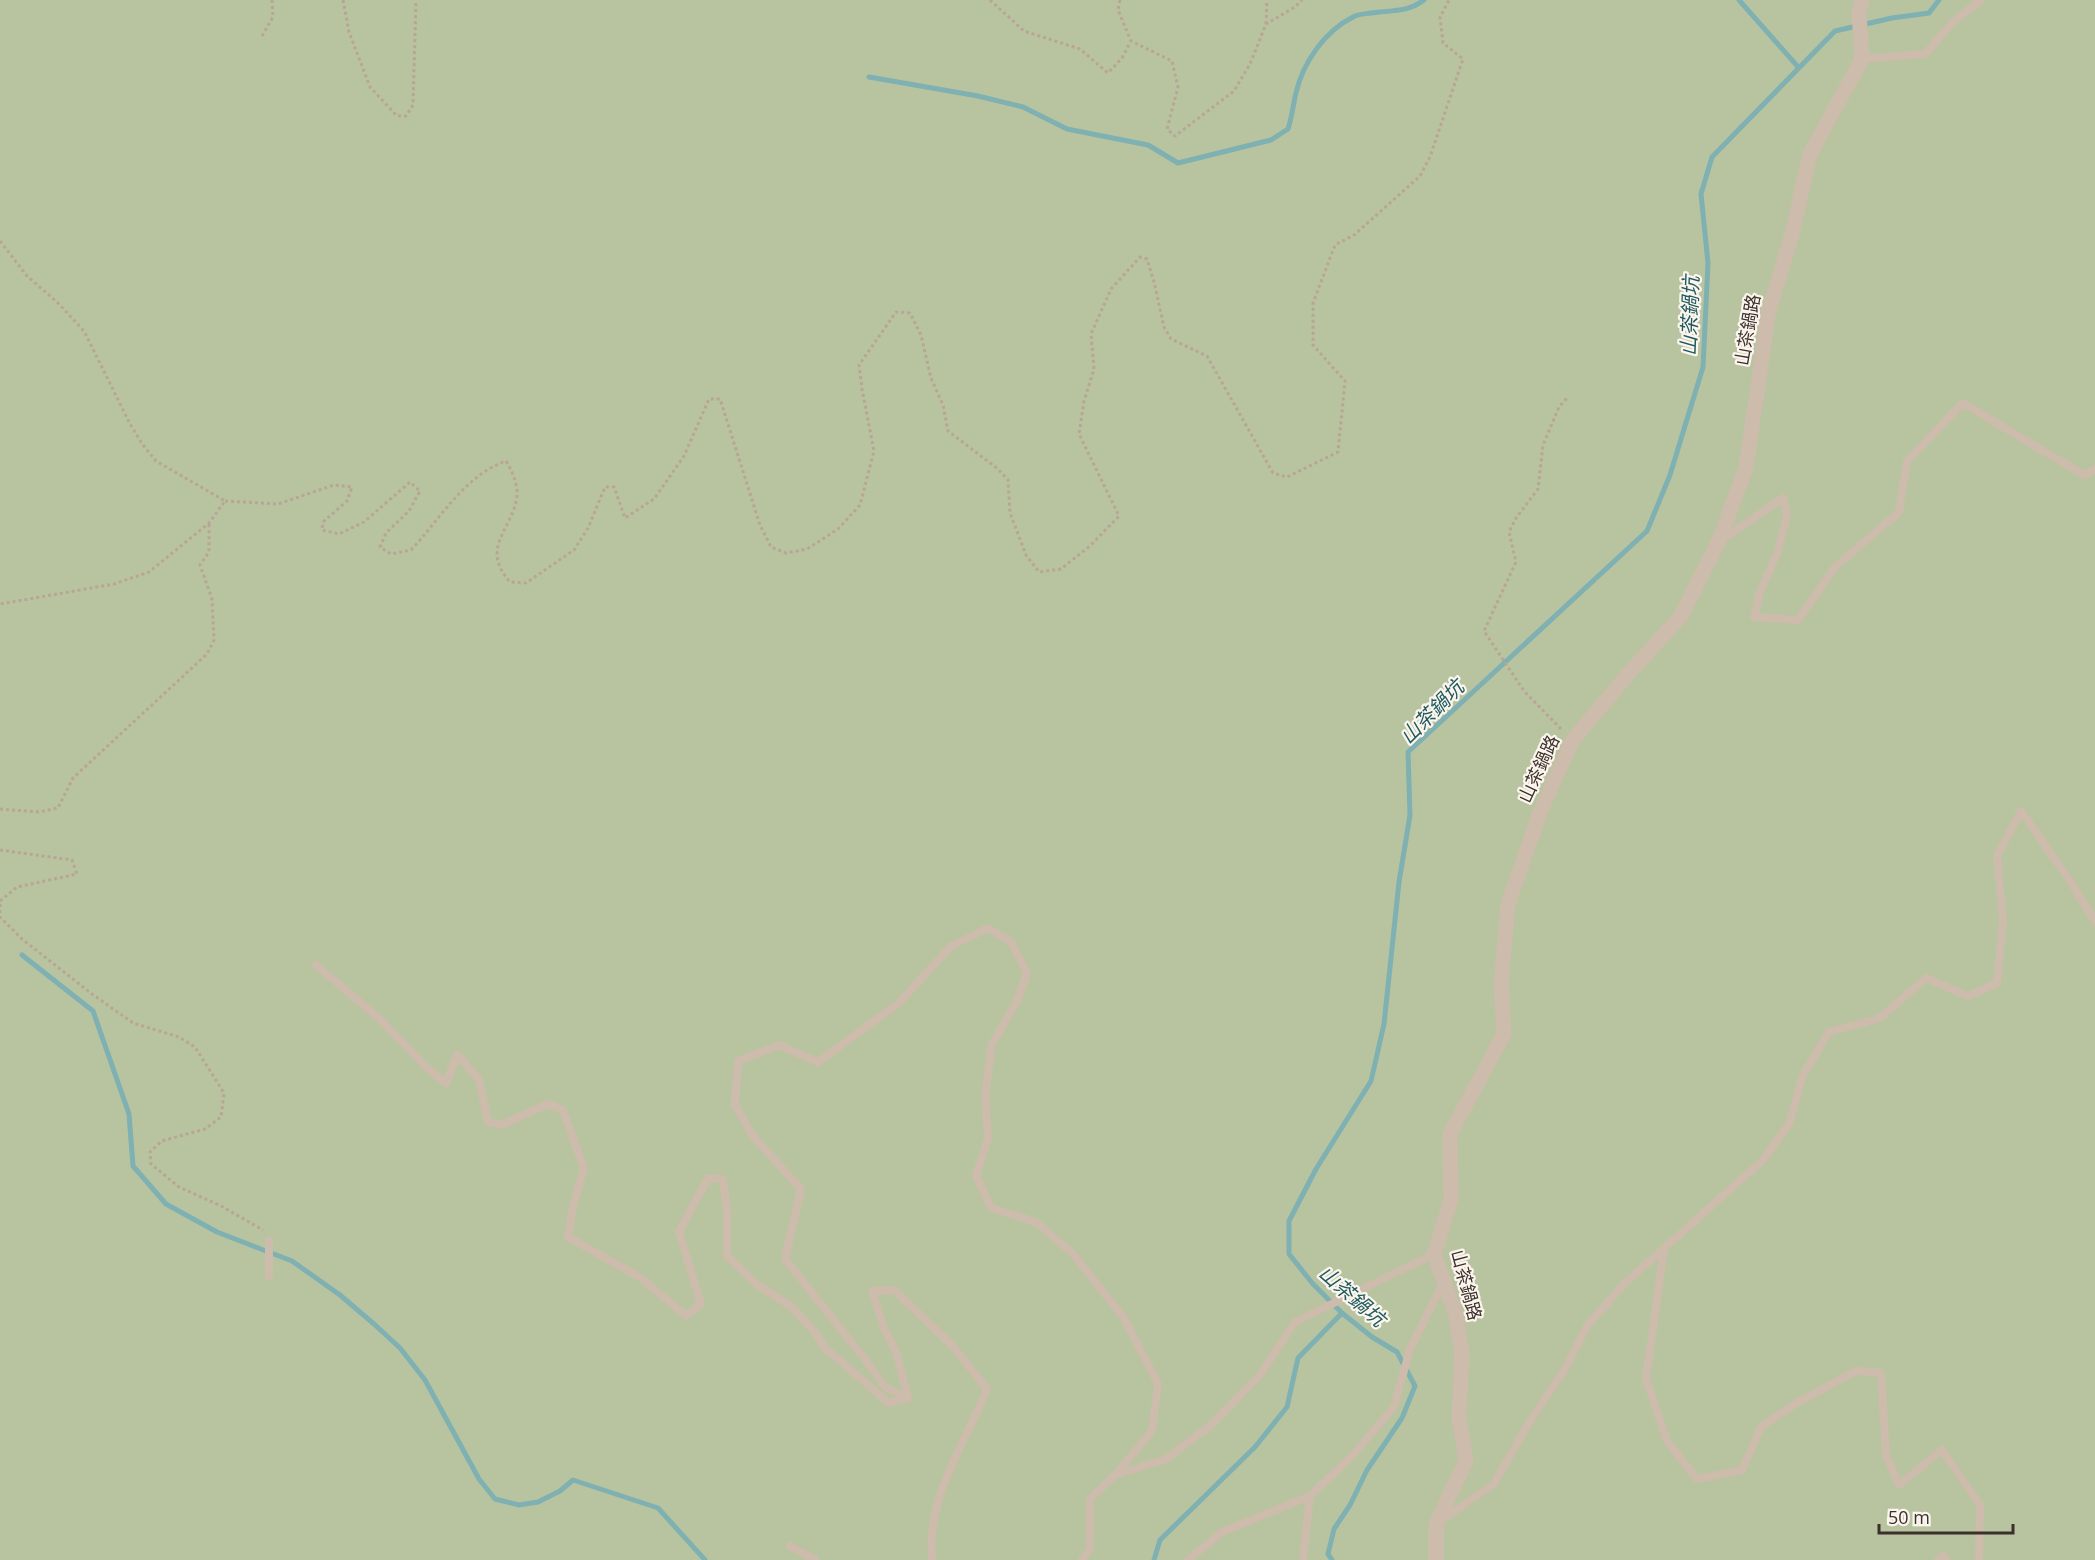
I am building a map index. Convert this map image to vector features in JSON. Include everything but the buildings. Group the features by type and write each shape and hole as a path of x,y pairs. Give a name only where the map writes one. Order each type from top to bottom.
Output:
{"street":[{"path":"1860,6 1862,59"},
{"name":"山茶鍋路","path":"1436,1560 1436,1524 1466,1461 1459,1416 1462,1354 1456,1315 1434,1254 1451,1200 1450,1134 1504,1034 1501,984 1508,904 1541,810 1572,741 1681,616 1719,541 1746,468 1769,310 1792,234 1810,154 1862,59"}],"lane":[{"path":"1862,59 1925,54 1953,22 1981,0"},
{"path":"1719,541 1783,498 1787,515 1778,551 1760,592 1754,617 1798,620 1835,567 1899,512 1908,461 1963,403 2084,475 2095,469"},
{"path":"1436,1524 1494,1484 1527,1426 1565,1369 1587,1326 1624,1284 1763,1160 1789,1124 1803,1075 1829,1032 1880,1018 1926,978 1968,996 1997,983 2003,921 1997,856 2021,811 2095,921"},
{"path":"908,1398 885,1387 784,1259 801,1189 752,1135 735,1105 738,1060 779,1045 818,1062 899,1003 951,946 988,928 1011,942 1027,973 1016,1003 992,1044 985,1096 988,1138 976,1175 991,1208 1036,1222 1073,1254 1124,1318 1158,1384 1152,1431 1090,1499 1090,1549 1082,1560"},
{"path":"316,965 380,1018 427,1068 446,1083 457,1055 479,1079 488,1122 501,1125 548,1104 563,1110 584,1169 573,1206 568,1237 642,1278 686,1316 701,1304 679,1232 708,1178 723,1179 727,1209 727,1256 756,1284 791,1306 814,1331 825,1348 889,1403 908,1398"},
{"path":"269,1241 269,1277"},
{"path":"1664,1249 1646,1379 1667,1441 1697,1479 1742,1470 1761,1427 1795,1404 1856,1371 1881,1372 1886,1455 1899,1485 1942,1450 1980,1505 1979,1560"},
{"path":"1115,1474 1166,1459 1210,1425 1260,1375 1295,1322 1434,1254"},
{"path":"1188,1560 1222,1532 1310,1496 1351,1457 1394,1407 1408,1353 1444,1282"},
{"path":"908,1398 897,1352 884,1328 872,1291 894,1290 951,1344 987,1389 945,1479 934,1517 932,1560"},
{"path":"1303,1560 1310,1496"},
{"path":"790,1546 815,1560"},
{"path":"1938,1560 1943,1554 1947,1560"}],"path":[{"path":"262,36 273,17 272,0"},
{"path":"343,0 349,32 370,87 397,116 406,116 413,105 416,0"},
{"path":"990,0 1024,31 1080,49 1108,73 1122,58 1131,40"},
{"path":"1120,0 1118,10 1131,40 1172,62 1178,87 1167,129 1175,136 1234,91 1250,64 1266,24 1267,0"},
{"path":"1266,24 1295,7 1302,0"},
{"path":"0,241 27,276 57,302 84,331 96,351 130,424 156,462 225,501 278,504 334,485 352,487 347,501 323,522 322,530 339,534 364,522 410,482 420,491 409,511 386,533 380,547 391,554 411,550 465,487 491,466 506,461 514,473 517,496 498,541 499,569 510,582 526,583 574,550 588,528 605,487 614,487 625,518 654,499 684,456 709,399 720,399 760,525 771,547 786,553 807,549 838,529 860,505 874,451 859,365 896,312 910,313 921,335 931,378 943,405 948,431 1008,480 1010,513 1026,555 1039,572 1061,569 1090,546 1119,516 1079,434 1084,401 1094,369 1091,334 1111,289 1140,257 1146,259 1154,282 1164,327 1171,339 1207,356 1273,473 1287,477 1338,452 1345,381 1313,345 1313,303 1335,245 1353,235 1420,176 1430,157 1463,59 1443,43 1440,17 1449,0"},
{"path":"1568,397 1559,407 1543,445 1538,489 1516,518 1509,532 1516,562 1484,631 1524,691 1572,741"},
{"path":"0,604 114,584 149,572 209,523 225,501"},
{"path":"0,808 39,812 58,808 73,778 207,654 214,640 212,599 200,565 208,552 209,523"},
{"path":"0,850 72,860 77,873 17,887 0,903 0,916 22,939 133,1023 179,1036 195,1047 224,1093 221,1117 205,1129 162,1141 150,1152 151,1164 179,1187 220,1206 266,1232 269,1241"}],"green space":[{"path":"0,0 2095,0 2095,1560 0,1560"}],"waterway":[{"path":"869,77 978,96 1023,107 1067,129 1148,145 1178,163 1271,140 1288,129 1299,81 1310,59 1333,30 1357,15 1405,9 1424,0"},
{"path":"1739,0 1799,68"},
{"name":"山茶鍋坑","path":"1332,1560 1328,1554 1334,1529 1350,1505 1367,1470 1402,1418 1415,1386 1397,1352 1372,1337 1342,1313 1313,1284 1289,1254 1289,1221 1316,1169 1371,1081 1384,1024 1399,882 1410,815 1408,752 1647,531 1670,475 1703,367 1708,263 1701,194 1712,157 1835,31 1892,18 1929,13 1939,0"},
{"path":"22,955 93,1011 129,1114 133,1166 166,1204 217,1232 292,1261 340,1295 374,1324 400,1348 425,1380 479,1479 495,1499 519,1505 538,1502 560,1491 573,1480 658,1508 705,1560"},
{"path":"1154,1560 1160,1540 1255,1447 1287,1407 1298,1358 1342,1313"}]}
